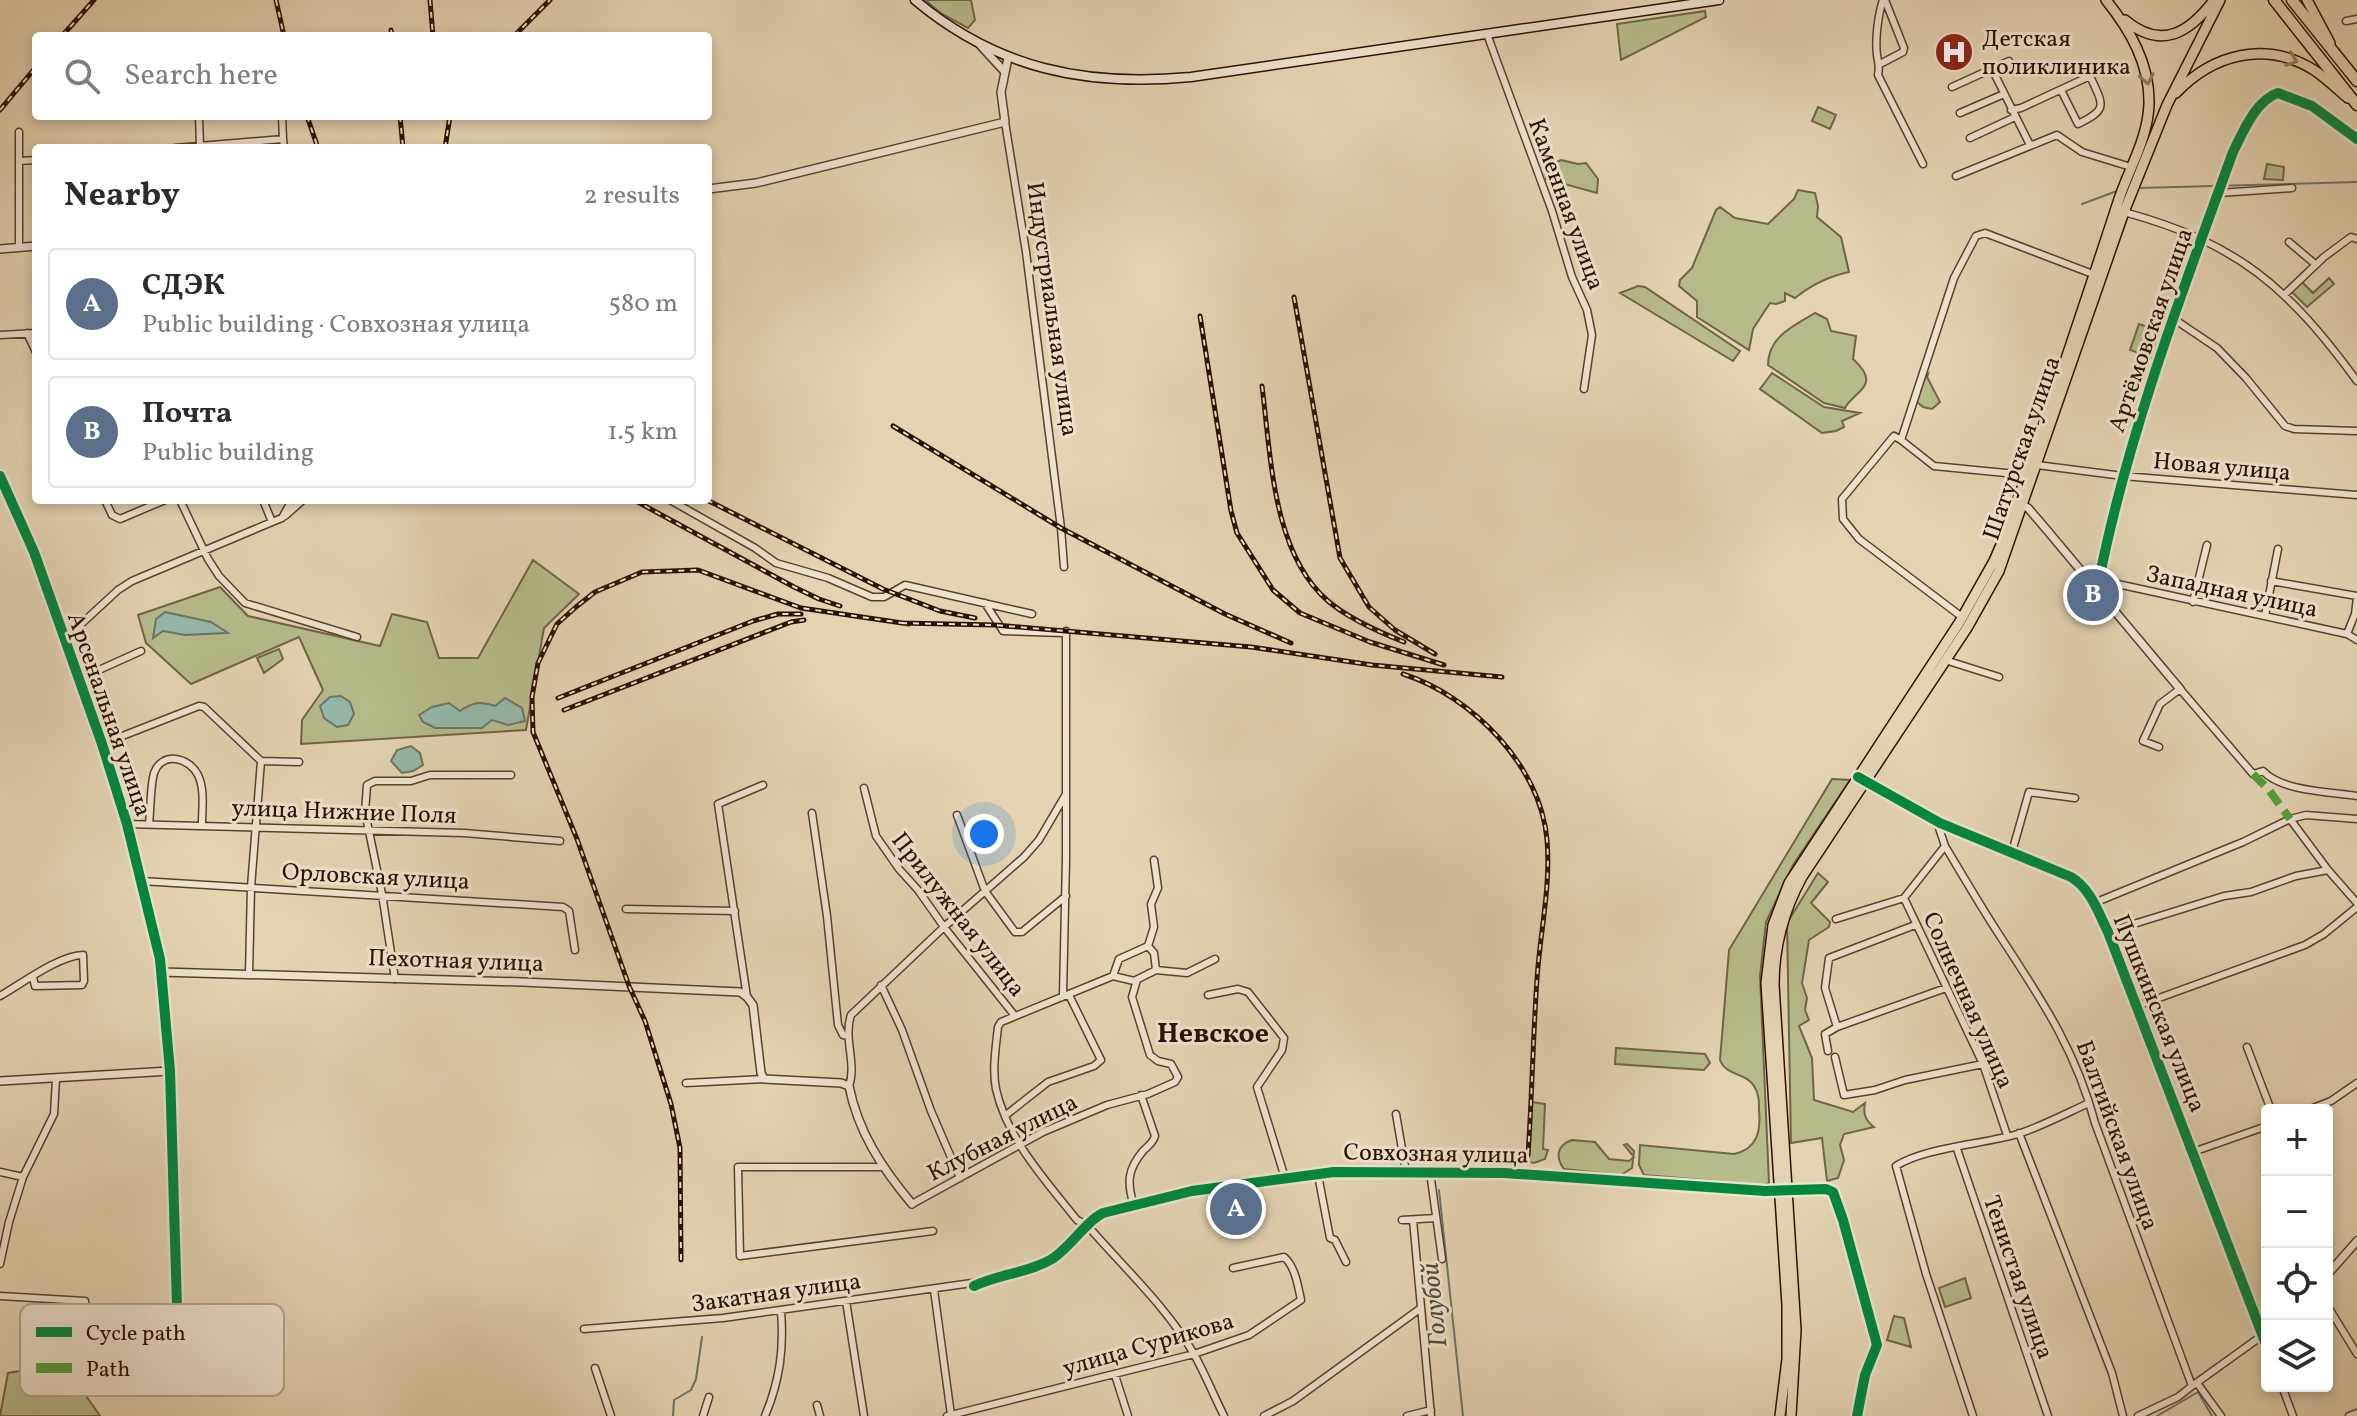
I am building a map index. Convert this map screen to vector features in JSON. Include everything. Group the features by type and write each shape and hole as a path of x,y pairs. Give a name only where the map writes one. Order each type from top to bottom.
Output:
{"highway":[{"path":"2274,0 2357,106"},
{"path":"2292,0 2357,81"}],"main road":[{"path":"915,0 954,30 1008,58 1101,78 1156,80 1719,0"},
{"path":"2106,0 2141,31 2165,35 2191,26 2217,0"},
{"name":"Шатурская улица","path":"1862,779 1967,628 1999,571 2026,475 2128,188 2217,0"},
{"path":"2307,0 2340,59"},
{"name":"Шатурская улица","path":"1862,779 1994,561 2037,465 2097,276 2124,212 2132,164 2146,127 2149,89 2139,51 2114,10"},
{"path":"2167,105 2186,83 2208,66 2235,56 2256,53 2283,56 2306,65 2357,106"},
{"path":"1967,628 1962,617 1976,614"},
{"path":"1791,1416 1796,1330 1766,983 1770,937 1789,883 1862,779"},
{"path":"1780,1416 1787,1331 1784,1190"}],"street":[{"path":"1880,64 1903,52 1904,48 1884,0"},
{"path":"1884,0 1880,9 1878,75 1923,164"},
{"path":"2346,21 2357,19"},
{"name":"Каменная улица","path":"1487,34 1552,211 1572,277 1587,310 1592,335 1584,389"},
{"path":"981,46 1004,71"},
{"name":"Индустриальная улица","path":"1008,58 1001,92 1026,252 1064,567"},
{"path":"1952,87 2009,61"},
{"path":"1992,69 2030,145"},
{"path":"1970,138 2013,113 2090,76 2101,108 2097,115 2078,124 2061,90"},
{"name":"Артёмовская улица","path":"2097,584 2112,511 2123,476 2174,319 2241,134 2269,97 2278,93 2312,106 2357,139"},
{"path":"1960,113 2004,94"},
{"path":"199,120 200,144"},
{"path":"282,120 284,144"},
{"path":"712,188 769,180 1005,122"},
{"path":"19,132 19,247"},
{"path":"1956,176 2057,135 2082,152 2132,164"},
{"path":"224,144 283,139"},
{"path":"19,161 32,160"},
{"path":"2219,192 2292,188"},
{"path":"2124,212 2202,238 2228,252 2285,294 2312,322 2357,381"},
{"path":"1901,440 1954,278 1976,236 1985,233 2097,276"},
{"path":"2285,294 2315,264 2355,238"},
{"path":"2289,242 2315,264"},
{"path":"0,249 32,246"},
{"path":"2174,319 2217,348 2285,426 2357,431"},
{"path":"27,333 32,344"},
{"path":"0,335 32,333"},
{"path":"1962,617 1859,539 1843,519 1841,506 1848,492 1894,436 1934,466 2026,475"},
{"name":"Новая улица","path":"2037,465 2123,476 2357,495"},
{"name":"Арсенальная улица","path":"0,476 34,552 102,744 127,824 161,972 170,1071 177,1304"},
{"path":"107,504 112,515 120,519 156,504"},
{"path":"182,504 203,551 219,576 245,603 357,637"},
{"path":"265,504 272,522"},
{"path":"282,518 290,504"},
{"path":"65,639 132,581 282,518 299,504"},
{"path":"677,504 776,563 828,578 872,597 884,597 905,585 1032,614"},
{"path":"2020,504 2097,584 2180,689 2253,774 2263,771 2282,784 2357,796"},
{"path":"2193,602 2207,545"},
{"path":"2265,616 2278,549"},
{"path":"2271,581 2357,596 2355,614 2347,634"},
{"name":"Западная улица","path":"2097,584 2265,616 2347,634 2357,640"},
{"path":"985,603 1003,631 1066,633 1066,995 1101,1060 1094,1066 1048,1082 1006,1115"},
{"path":"79,679 141,651"},
{"path":"1945,660 1999,677"},
{"path":"2159,747 2143,741 2160,704 2180,689"},
{"path":"102,744 194,708 204,707 261,761 299,762"},
{"path":"149,823 154,774 161,763 179,759 197,773 202,789 202,824"},
{"path":"249,974 251,887 261,761"},
{"path":"395,979 369,831 365,795 371,782 411,781 430,775 511,775"},
{"name":"Пушкинская улица","path":"1862,779 1937,822 2082,884 2108,932 2261,1323"},
{"path":"763,785 718,804 747,997 753,1005 764,1079"},
{"name":"Прилужная улица","path":"864,788 876,836 1015,1016"},
{"path":"2012,852 2029,792 2075,798"},
{"path":"912,1204 881,1167 853,1109 849,1086 848,1036 851,1015 1024,857 1039,840 1066,794"},
{"path":"812,813 838,1025 843,1035 848,1036"},
{"path":"957,815 985,891 1018,934 1066,896"},
{"path":"2094,903 2243,842 2290,819 2306,815 2357,819"},
{"path":"2137,1006 2305,945 2324,934 2357,905 2290,819"},
{"name":"Балтийская улица","path":"1937,822 1945,846 2054,1020 2073,1056 2145,1264 2193,1386 2221,1416"},
{"name":"улица Нижние Поля","path":"127,824 476,833 560,841"},
{"name":"Солнечная улица","path":"1945,846 1904,898 1983,1064 2007,1135"},
{"path":"1113,976 1119,959 1148,946 1154,927 1151,904 1158,888 1154,860"},
{"path":"2108,932 2224,896 2251,892 2296,876 2328,870"},
{"name":"Орловская улица","path":"141,881 563,907 569,911 575,950"},
{"path":"1836,919 1904,898"},
{"path":"626,909 735,911"},
{"path":"1837,1027 1825,988 1829,958 1915,925"},
{"path":"1148,946 1154,953 1156,970"},
{"path":"0,996 33,977 73,955 83,955 82,985 35,986 33,977"},
{"path":"1215,959 1187,973 1156,970 1137,980 1126,981 1113,976 1001,1022 998,1027 995,1086 1021,1145 1077,1220 1087,1225 1146,1290 1194,1354 1224,1416"},
{"name":"Пехотная улица","path":"161,972 629,986 740,992 747,997"},
{"name":"Клубная улица","path":"912,1204 1075,1117 1170,1086 1178,1077 1171,1064 1150,1055 1132,997 1137,980"},
{"path":"881,985 960,1178"},
{"path":"1828,1051 1825,1034 1837,1027 1946,988"},
{"path":"1208,995 1238,989 1248,992 1284,1038 1282,1050 1257,1087 1285,1178"},
{"path":"2247,1047 2269,1104"},
{"path":"1835,1057 1844,1095 1983,1064"},
{"path":"0,1081 170,1071"},
{"path":"0,1264 23,1177 54,1114 56,1079"},
{"path":"686,1083 764,1079 849,1086"},
{"path":"2323,1104 2357,1083"},
{"path":"1134,1206 1128,1175 1155,1136 1141,1095"},
{"path":"1973,1416 1926,1274 1896,1166 1926,1154 2019,1133 2089,1103"},
{"path":"1396,1114 1406,1172"},
{"path":"2193,1152 2261,1128"},
{"path":"2019,1133 2112,1373 2123,1416"},
{"name":"Тенистая улица","path":"1957,1149 2048,1416"},
{"path":"881,1167 738,1167 740,1256 933,1231"},
{"path":"0,1172 23,1177"},
{"name":"Совхозная улица","path":"973,1285 1049,1260 1079,1237 1094,1217 1103,1213 1192,1191 1334,1172 1554,1175 1784,1190"},
{"path":"1430,1172 1442,1259"},
{"path":"1318,1175 1330,1238 1335,1240 1346,1262"},
{"path":"1784,1190 1833,1192 1843,1220 1877,1345 1865,1375 1857,1416"},
{"path":"1402,1220 1436,1218"},
{"path":"1407,1416 1431,1413 1413,1220"},
{"path":"2333,1268 2357,1241"},
{"name":"улица Сурикова","path":"949,1416 1194,1354 1249,1335 1301,1300 1292,1269 1284,1257 1233,1268"},
{"name":"Закатная улица","path":"584,1329 655,1325 781,1311 973,1285"},
{"path":"934,1290 949,1416"},
{"path":"0,1296 85,1301 85,1304"},
{"path":"846,1301 864,1416"},
{"path":"1264,1416 1293,1401 1421,1308"},
{"path":"765,1416 781,1366 781,1311"},
{"path":"2333,1315 2357,1354"},
{"path":"2138,1416 2178,1397 2261,1336"},
{"path":"595,1368 611,1416"},
{"path":"1115,1375 1128,1416"},
{"path":"2284,1392 2293,1416"},
{"path":"703,1416 709,1397"},
{"path":"817,1405 820,1416"},
{"path":"2349,1416 2357,1413"}],"green space":[{"path":"925,0 971,0 975,20 968,28 942,14"},
{"path":"1705,11 1706,17 1621,60 1617,24"},
{"path":"1818,107 1836,115 1830,129 1812,121"},
{"path":"1561,160 1586,163 1598,179 1597,193 1546,179 1545,167"},
{"path":"2267,164 2284,167 2283,180 2264,179"},
{"path":"1798,190 1815,193 1817,217 1841,237 1849,272 1820,282 1795,298 1785,293 1785,301 1770,303 1753,329 1749,350 1697,317 1697,301 1679,286 1680,280 1692,268 1716,210 1720,207 1735,218 1768,224 1794,199"},
{"path":"2329,278 2334,284 2307,307 2292,292 2301,281 2313,293"},
{"path":"1638,286 1645,287 1740,351 1733,361 1620,293"},
{"path":"1815,313 1827,319 1831,331 1856,336 1853,359 1862,368 1866,382 1845,408 1824,403 1768,365 1772,347 1783,333"},
{"path":"2139,324 2164,333 2156,359 2130,350"},
{"path":"1772,373 1824,407 1860,413 1842,421 1844,427 1822,433 1760,389"},
{"path":"1928,374 1940,402 1932,409 1917,402 1924,377"},
{"path":"533,560 579,594 544,628 526,730 301,744 302,720 323,690 299,637 191,684 146,643 138,615 220,587 248,616 380,646 392,614 427,622 439,658 478,658"},
{"path":"279,649 283,659 264,673 257,658"},
{"path":"1832,779 1850,780 1793,865 1766,922 1760,976 1769,1183 1644,1175 1639,1165 1640,1145 1734,1154 1748,1148 1756,1138 1759,1118 1756,1089 1746,1078 1727,1069 1720,1060 1729,950"},
{"path":"1818,873 1828,882 1811,903 1830,922 1829,927 1809,940 1802,983 1809,1020 1799,1026 1812,1058 1814,1100 1853,1112 1865,1103 1865,1116 1874,1127 1844,1134 1840,1145 1844,1160 1838,1178 1827,1181 1822,1138 1791,1143 1787,923"},
{"path":"1616,1048 1705,1054 1710,1063 1704,1070 1615,1064"},
{"path":"1532,1102 1545,1104 1543,1149 1548,1150 1545,1159 1534,1163 1522,1160 1522,1154 1527,1150"},
{"path":"1572,1140 1595,1142 1609,1159 1629,1161 1633,1158 1632,1168 1621,1175 1564,1169 1559,1152 1563,1145"},
{"path":"1627,1144 1634,1151 1633,1156 1624,1145"},
{"path":"1965,1278 1971,1298 1945,1307 1939,1288"},
{"path":"1894,1316 1904,1318 1911,1347 1887,1340"},
{"path":"20,1371 20,1396 86,1396 100,1416 0,1416 8,1373"}],"shaded area":[{"path":"165,612 211,622 228,633 185,635 163,631 153,638 156,619"},
{"path":"341,696 350,702 354,714 348,725 337,727 324,718 320,706 330,697"},
{"path":"505,698 522,708 525,721 508,725 492,720 482,728 435,728 423,722 419,715 432,707 449,703 460,711 477,703 495,706"},
{"path":"411,746 420,753 423,765 402,773 391,761 397,750"}],"waterway":[{"path":"2138,188 2357,182"},
{"path":"2082,204 2117,191"},
{"name":"Голубой","path":"1439,1190 1463,1416"},
{"path":"673,1416 674,1400 691,1390 696,1379 702,1337"},
{"path":"2157,1416 2198,1392 2212,1416"}],"railway":[{"path":"66,32 94,0"},
{"path":"276,0 283,32"},
{"path":"430,0 433,32"},
{"path":"518,32 550,0"},
{"path":"0,110 32,72"},
{"path":"308,120 317,144"},
{"path":"400,120 403,144"},
{"path":"446,144 449,120"},
{"path":"1294,297 1340,558 1369,607 1395,630 1435,654"},
{"path":"1200,316 1231,511 1237,533 1273,590 1300,613 1370,642 1444,665"},
{"path":"1262,386 1277,501 1295,557 1309,581 1336,608 1404,642"},
{"path":"893,426 1061,528 1225,614 1291,643"},
{"path":"712,503 883,589 940,611 975,618"},
{"path":"641,504 794,587 840,606"},
{"path":"681,1260 680,1148 671,1104 645,1021 533,732 532,697 538,663 557,624 576,607 595,592 642,572 698,570 801,608 909,624"},
{"path":"558,698 753,621 778,614 801,614"},
{"path":"564,710 791,622 804,620"},
{"path":"901,623 995,625 1251,647 1372,665 1502,677"},
{"path":"1403,674 1429,684 1454,699 1499,738 1532,786 1542,813 1548,875 1537,979 1528,1155"}],"marked path":[{"path":"2253,774 2290,819"}],"cycle path":[{"path":"2094,587 2099,580 2125,471 2158,364 2233,152 2246,126 2263,102 2278,93 2312,106 2357,139"},
{"path":"0,476 34,552 102,744 127,824 160,959 170,1071 177,1304"},
{"path":"1858,777 1940,823 2071,877 2089,894 2108,932 2261,1331"},
{"path":"974,1286 1052,1259 1103,1213 1192,1191 1334,1172 1505,1173 1765,1191 1826,1189 1833,1192 1843,1220 1877,1345 1865,1375 1857,1416"}],"place":[{"name":"Детская поликлиника","path":"1954,52"},
{"name":"Почта","path":"2093,595"},
{"name":"СДЭК","path":"1236,1209"}],"district":[{"name":"Невское","path":"1213,1032"}]}
